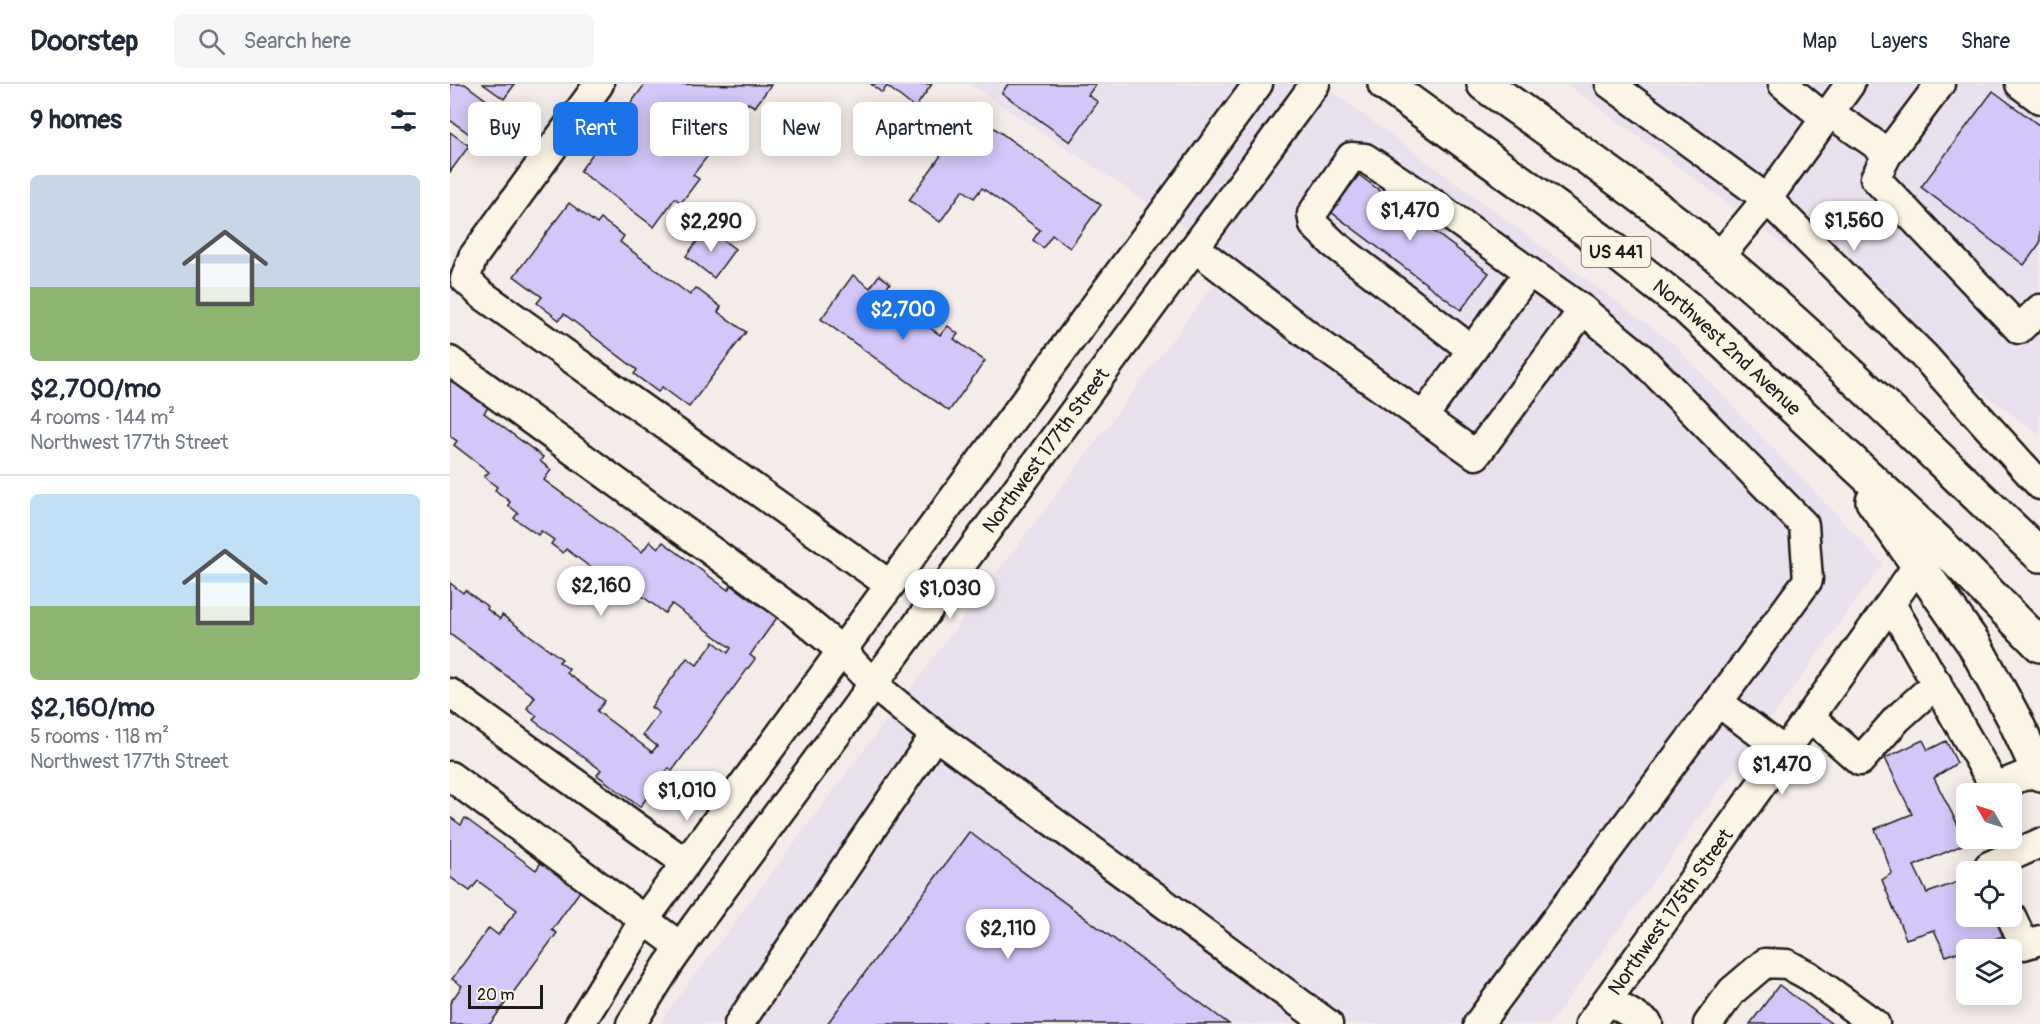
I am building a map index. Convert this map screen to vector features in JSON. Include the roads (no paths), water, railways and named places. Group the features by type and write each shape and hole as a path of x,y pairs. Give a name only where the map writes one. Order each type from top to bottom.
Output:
{"main road":[{"name":"Northwest 2nd Avenue","path":"1385,84 1645,274 1721,338 1938,542 2040,645"},
{"name":"US 441","path":"1484,84 1719,257 1796,325 2040,555"},
{"path":"1830,441 1974,644 2014,718 2039,772"}],"street":[{"path":"599,84 473,257 465,279 481,294 890,585"},
{"path":"580,1024 644,920 1258,84"},
{"name":"Northwest 177th Street","path":"631,1024 639,1008 681,947 1315,84"},
{"path":"1610,84 1767,199 1926,358 2040,485"},
{"path":"1783,84 1828,116 1888,153"},
{"path":"1719,257 1767,199 1851,84"},
{"path":"1940,84 1888,153 1875,178 2019,329 2040,309"},
{"path":"2020,84 2040,99"},
{"path":"1472,350 1334,244 1314,225 1312,214 1351,157 1365,158 1583,310 1638,355 1804,525 1808,580 1478,1024"},
{"path":"1195,248 1313,339 1476,455 1583,310"},
{"path":"1422,417 1529,272"},
{"path":"450,361 795,611 842,651 874,685 935,735 1328,1024"},
{"name":"Northwest 175th Street","path":"1590,1024 1918,565"},
{"path":"1891,604 1992,782 2003,784 2039,772"},
{"path":"1810,717 1860,761 1898,719 1937,683"},
{"path":"450,693 686,863"},
{"path":"1718,702 1785,752"},
{"path":"739,1024 935,735"},
{"path":"450,776 681,947"},
{"path":"2000,861 2040,843"},
{"path":"2016,927 2024,945 2040,940"},
{"path":"1708,1024 1732,991 1765,963 1787,964 1809,976 1875,1024"},
{"path":"1608,1000 1648,1024"}]}
